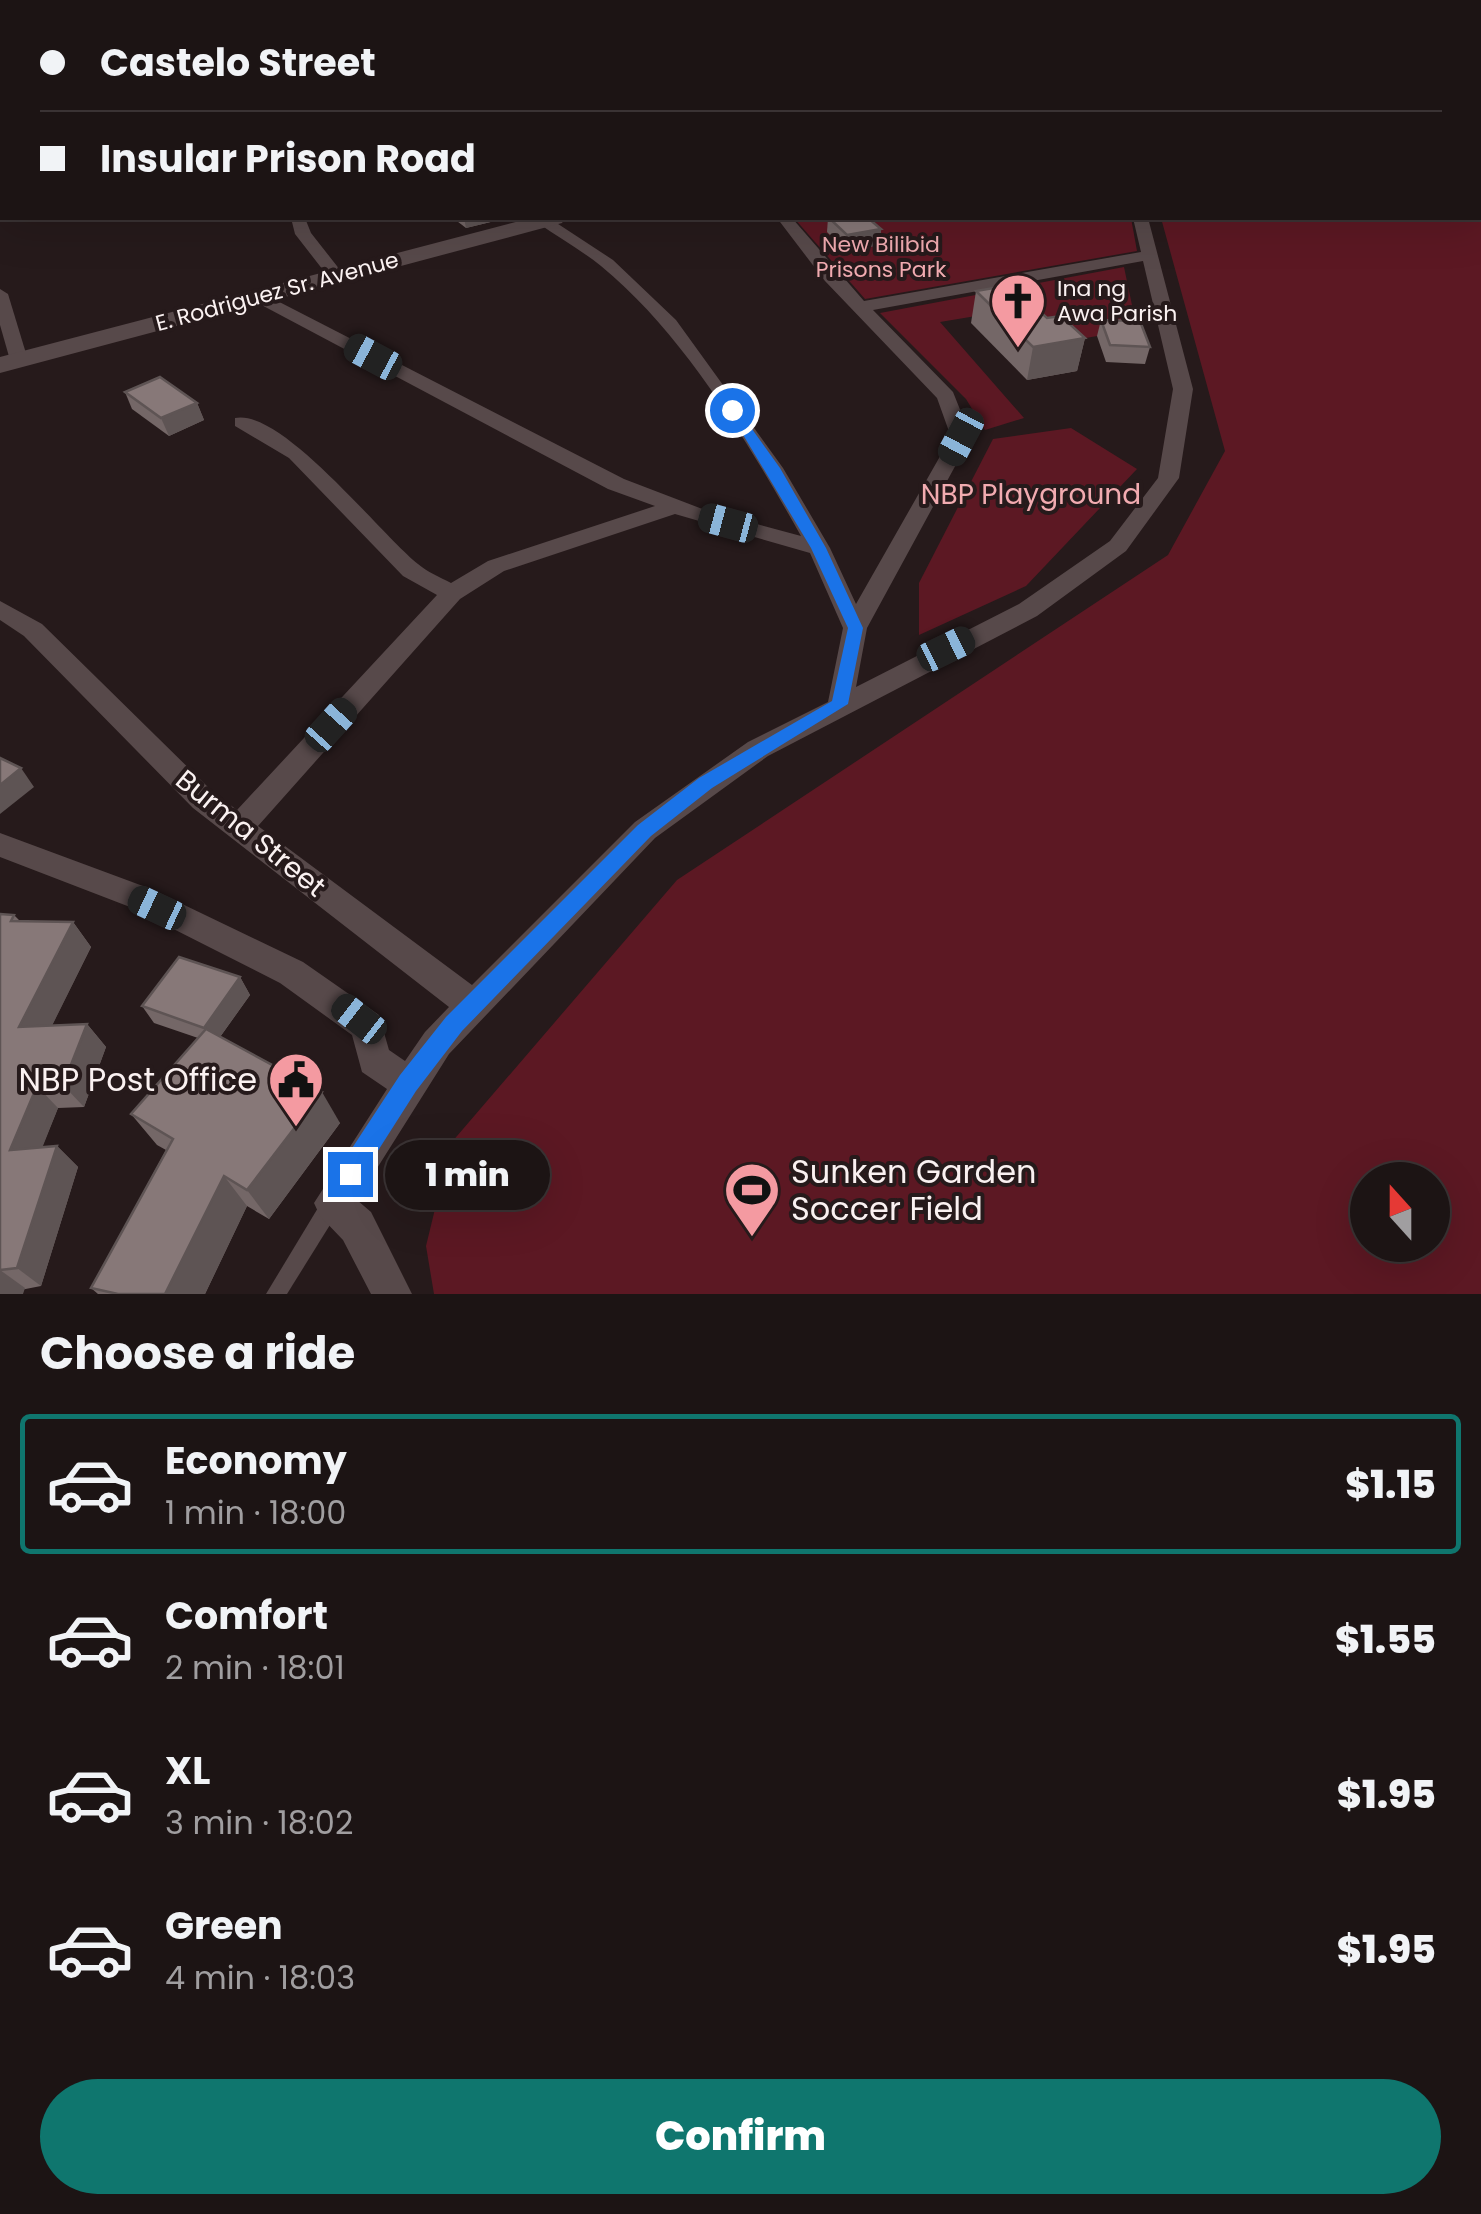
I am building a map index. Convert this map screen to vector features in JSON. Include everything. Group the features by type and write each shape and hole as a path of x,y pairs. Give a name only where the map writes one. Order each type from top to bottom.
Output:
{"street":[{"path":"299,220 303,234 336,276"},
{"name":"E. Rodriguez Sr. Avenue","path":"10,363 545,220"},
{"path":"550,220 607,262 670,324 773,468 819,548 856,628"},
{"path":"786,220 946,396 961,437 856,628 840,704"},
{"path":"392,1294 357,1226 332,1202 408,1083 471,1004 644,830 745,757 840,704 1028,610 1118,546 1168,478 1183,389 1141,220"},
{"path":"861,307 1149,254"},
{"path":"0,294 10,363"},
{"path":"258,296 616,484 675,506 819,548"},
{"path":"242,422 296,454 411,571 452,593"},
{"path":"238,828 452,593 496,566 675,506"},
{"name":"Burma Street","path":"0,608 34,630 203,800 471,1004"},
{"path":"0,845 124,893 304,981 367,1026 374,1060 408,1083"}],"lane":[{"path":"276,1294 332,1202"}],"green space":[{"name":"New Bilibid Prisons Park","path":"796,220 1131,220 1137,251 865,299"},
{"path":"1162,220 1481,220 1481,1294 434,1294 426,1246 451,1143 677,880 1168,555 1225,451"},
{"path":"1124,267 1137,329 1063,342 1024,308 940,322 1024,418 985,430 966,399 880,313"},
{"name":"NBP Playground","path":"1071,428 1137,469 1026,586 919,635 919,583 993,439"}],"building":[{"path":"831,220 870,220 881,229 847,235"},
{"path":"1011,285 1047,318 1061,316 1085,338 1033,347 976,291"},
{"path":"1101,320 1140,321 1150,347 1110,345"},
{"path":"160,377 197,403 161,418 125,392"},
{"path":"0,758 21,768 0,785"},
{"path":"0,914 14,915 11,921 73,922 19,1027 87,1024 63,1085 37,1086 10,1150 57,1146 17,1268 0,1270"},
{"path":"179,957 240,977 204,1028 142,1006"},
{"path":"206,1029 322,1092 247,1190 224,1176 165,1294 118,1294 91,1288 173,1139 131,1114"}],"place":[{"name":"Ina ng Awa Parish","path":"1018,350"},
{"name":"NBP Post Office","path":"296,1129"},
{"name":"Sunken Garden Soccer Field","path":"752,1239"}],"route":[{"path":"350,1174 408,1083 471,1004 644,830 705,783 840,704 856,628 819,548 773,468 732,410"}]}
